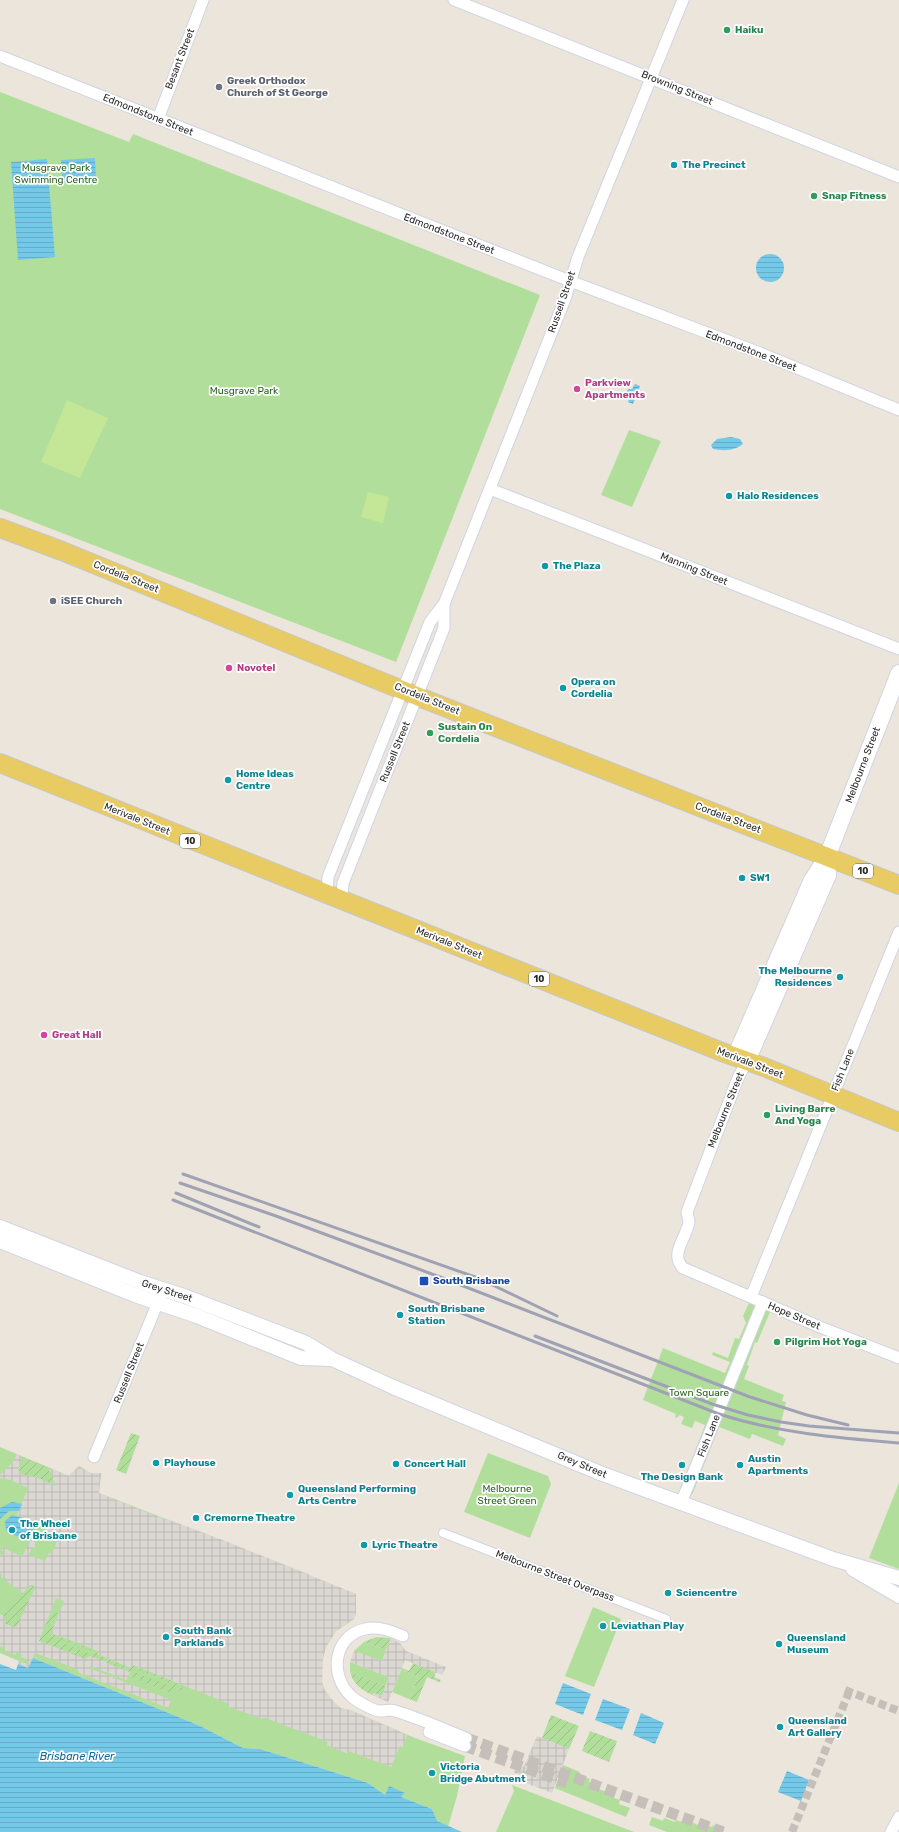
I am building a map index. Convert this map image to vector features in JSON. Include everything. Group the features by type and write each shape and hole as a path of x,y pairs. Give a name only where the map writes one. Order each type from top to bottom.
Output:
{"main road":[{"name":"Cordelia Street","path":"0,528 62,551 410,692 899,885"},
{"name":"Melbourne Street","path":"741,1059 828,875 827,857 899,673"},
{"name":"Merivale Street","path":"0,763 203,846 335,897 899,1122"}],"street":[{"name":"Besant Street","path":"158,119 203,0"},
{"name":"Browning Street","path":"454,0 899,177"},
{"name":"Russell Street","path":"335,897 343,883 410,692 430,622 444,604 565,299 578,257 683,0"},
{"name":"Edmondstone Street","path":"0,56 570,282 760,353 899,410"},
{"name":"Manning Street","path":"490,489 899,649"},
{"name":"Russell Street","path":"335,897 328,877 410,692 444,628 444,604"},
{"name":"Fish Lane","path":"751,1297 899,932"},
{"name":"Melbourne Street","path":"690,1272 683,1268 678,1261 678,1250 689,1222 687,1212 738,1078 741,1059"},
{"name":"Grey Street","path":"0,1227 140,1282 163,1289 306,1343 332,1359 407,1393 600,1473 836,1560 899,1578"},
{"name":"Grey Street","path":"0,1242 158,1303 197,1316 301,1358 332,1359"},
{"name":"Hope Street","path":"690,1272 820,1327 899,1358"},
{"name":"Russell Street","path":"94,1457 163,1289"},
{"name":"Fish Lane","path":"681,1503 763,1302"},
{"name":"Melbourne Street Overpass","path":"444,1533 666,1619"},
{"name":"Grey Street","path":"836,1560 899,1596"},
{"path":"404,1636 383,1629 363,1630 348,1639 338,1655 336,1667 338,1679 354,1700 379,1711 396,1711 431,1729 466,1742"},
{"path":"891,1832 899,1817"}],"green space":[{"name":"Musgrave Park","path":"0,92 129,142 133,134 540,295 396,662 0,509"},
{"path":"67,400 108,418 80,478 41,462"},
{"path":"629,430 661,441 632,507 601,495"},
{"path":"368,492 389,497 383,523 361,517"},
{"name":"Town Square","path":"749,1303 770,1312 757,1343 755,1342 744,1379 784,1395 782,1401 786,1402 778,1435 786,1439 783,1446 752,1434 750,1439 719,1427 692,1495 680,1490 705,1425 695,1421 692,1428 681,1424 684,1417 679,1415 677,1418 675,1417 676,1414 643,1400 663,1348 725,1373 730,1362 712,1355 713,1352 728,1358 735,1338 739,1339 746,1323 743,1316"},
{"path":"131,1433 140,1436 126,1474 116,1470"},
{"name":"South Bank Parklands","path":"0,1447 69,1476 79,1466 90,1473 101,1473 99,1493 356,1594 356,1613 354,1619 336,1631 326,1647 323,1658 321,1679 324,1689 333,1702 342,1709 350,1710 415,1738 465,1756 457,1796 448,1827 435,1820 432,1809 401,1797 405,1793 389,1787 385,1795 368,1783 260,1749 243,1748 198,1725 33,1658 28,1668 18,1664 19,1661 0,1653"},
{"name":"Melbourne Street Green","path":"488,1453 548,1476 551,1484 530,1538 464,1512"},
{"path":"22,1457 50,1468 49,1470 51,1471 55,1486 38,1478 21,1474 18,1469"},
{"path":"899,1483 899,1569 869,1558"},
{"path":"29,1586 34,1586 35,1590 20,1623 15,1627 3,1623 4,1616 0,1614 0,1610 7,1613"},
{"path":"593,1607 621,1619 594,1687 565,1676"},
{"path":"51,1611 59,1614 51,1633 98,1652 97,1654 131,1668 132,1665 183,1685 181,1691 176,1689 173,1694 128,1676 129,1672 106,1663 105,1659 104,1662 85,1659 39,1641","holes":["63,1640 95,1652 94,1655 61,1643","133,1668 169,1682 168,1685 132,1671"]},
{"path":"376,1637 391,1638 386,1650 364,1642"},
{"path":"364,1642 386,1650 382,1662 354,1651"},
{"path":"350,1662 389,1677 385,1686 350,1672"},
{"path":"413,1663 436,1672 434,1677 441,1680 439,1682 427,1677 417,1702 409,1699 418,1677 401,1670 402,1668 409,1671"},
{"path":"401,1670 418,1677 409,1699 392,1692"},
{"path":"350,1672 386,1686 382,1696 373,1693 372,1695 361,1689 353,1680"},
{"path":"551,1715 579,1726 569,1749 542,1738"},
{"path":"590,1731 617,1741 609,1762 582,1751"},
{"path":"563,1765 580,1772 579,1775 590,1779 589,1782 600,1786 599,1789 610,1793 609,1796 620,1800 619,1804 630,1808 626,1817 555,1788"},
{"path":"512,1785 634,1832 496,1832 514,1791"},
{"path":"652,1817 663,1821 664,1818 675,1822 676,1820 687,1824 689,1821 700,1826 701,1823 712,1827 713,1825 724,1829 723,1832 667,1832 649,1825"}],"shaded area":[{"name":"South Bank Parklands","path":"17,1454 22,1457 18,1469 21,1474 38,1478 55,1486 51,1472 49,1471 50,1468 69,1476 79,1466 90,1473 101,1473 99,1493 166,1520 167,1519 228,1542 356,1594 356,1613 354,1619 336,1631 326,1647 323,1658 322,1683 326,1693 340,1708 350,1710 407,1735 403,1747 400,1746 391,1767 349,1751 348,1754 327,1745 328,1742 263,1717 262,1719 227,1706 227,1703 133,1665 131,1668 97,1654 98,1651 51,1633 64,1601 56,1598 39,1641 85,1659 90,1656 103,1661 105,1659 107,1660 106,1663 130,1672 126,1680 90,1666 89,1668 171,1700 168,1708 79,1673 77,1669 35,1653 28,1668 18,1664 19,1661 27,1664 28,1660 21,1657 22,1655 16,1652 15,1655 4,1651 5,1648 0,1646 0,1614 5,1617 3,1623 14,1627 17,1626 35,1588 33,1585 30,1585 23,1593 1,1577 0,1554 5,1556 0,1546 22,1557 30,1540 37,1543 35,1548 32,1547 29,1555 45,1561 49,1553 52,1554 58,1539 40,1533 40,1531 43,1532 47,1521 39,1518 37,1523 17,1515 28,1488 11,1480 0,1478 0,1475 13,1462"},
{"path":"391,1638 400,1643 406,1651 446,1667 442,1675 405,1660 388,1702 372,1695 373,1693 382,1696 389,1677 350,1662 354,1651 382,1661"},
{"path":"537,1736 569,1749 552,1793 518,1780 520,1775 513,1772 524,1766"}],"water":[{"path":"95,158 96,181 62,183 61,160"},
{"path":"47,159 55,257 18,260 11,162"},
{"path":"770,254 776,255 780,258 783,262 783,274 780,278 776,281 770,282 764,281 760,278 757,274 756,268 757,262 760,258 764,255"},
{"path":"635,384 640,386 633,404 628,402 629,398 626,394 628,389 632,389"},
{"path":"731,437 740,439 743,444 728,450 713,449 711,445 717,439"},
{"path":"12,1502 22,1504 19,1511 9,1511 0,1519 0,1508"},
{"path":"12,1515 36,1522 29,1542 6,1531 5,1521"},
{"name":"Brisbane River","path":"0,1653 19,1661 18,1664 28,1668 33,1658 198,1725 243,1748 260,1749 368,1783 385,1795 389,1786 405,1793 401,1797 432,1809 437,1821 462,1832 0,1832"},
{"path":"563,1683 591,1694 583,1715 555,1704"},
{"path":"603,1699 630,1709 622,1730 595,1720"},
{"path":"641,1713 664,1723 655,1744 633,1735"},
{"path":"787,1771 809,1780 801,1801 778,1792"}],"pier":[{"path":"0,1653 19,1661 16,1670 0,1664"}],"tunnel":[{"path":"845,1690 899,1711"},
{"path":"792,1832 849,1692"},
{"path":"466,1738 723,1832"},
{"path":"465,1746 567,1783"}],"railway":[{"path":"183,1174 478,1278 557,1316"},
{"path":"180,1183 276,1216 440,1277 750,1397 807,1415 848,1425"},
{"path":"176,1193 259,1227"},
{"path":"173,1200 719,1414 763,1426 808,1434 899,1443"},
{"path":"535,1336 712,1404 748,1415 809,1426 899,1433"}],"place":[{"name":"Haiku","path":"727,30"},
{"name":"Greek Orthodox Church of St George","path":"219,87"},
{"name":"The Precinct","path":"674,165"},
{"name":"Snap Fitness","path":"814,196"},
{"name":"Parkview Apartments","path":"577,389"},
{"name":"Halo Residences","path":"729,496"},
{"name":"The Plaza","path":"545,566"},
{"name":"iSEE Church","path":"53,601"},
{"name":"Novotel","path":"229,668"},
{"name":"Opera on Cordelia","path":"563,688"},
{"name":"Sustain On Cordelia","path":"430,733"},
{"name":"Home Ideas Centre","path":"228,780"},
{"name":"SW1","path":"742,878"},
{"name":"The Melbourne Residences","path":"840,977"},
{"name":"Great Hall","path":"44,1035"},
{"name":"Living Barre And Yoga","path":"767,1115"},
{"name":"South Brisbane","path":"424,1281"},
{"name":"South Brisbane Station","path":"400,1315"},
{"name":"Pilgrim Hot Yoga","path":"777,1342"},
{"name":"Playhouse","path":"156,1463"},
{"name":"Concert Hall","path":"396,1464"},
{"name":"The Design Bank","path":"682,1465"},
{"name":"Austin Apartments","path":"740,1465"},
{"name":"Queensland Performing Arts Centre","path":"290,1495"},
{"name":"Cremorne Theatre","path":"196,1518"},
{"name":"The Wheel of Brisbane","path":"12,1530"},
{"name":"Lyric Theatre","path":"364,1545"},
{"name":"Sciencentre","path":"668,1593"},
{"name":"Leviathan Play","path":"603,1626"},
{"name":"South Bank Parklands","path":"166,1637"},
{"name":"Queensland Museum","path":"779,1644"},
{"name":"Queensland Art Gallery","path":"780,1727"},
{"name":"Victoria Bridge Abutment","path":"432,1773"}],"park label":[{"name":"Musgrave Park Swimming Centre","path":"56,174"}]}
